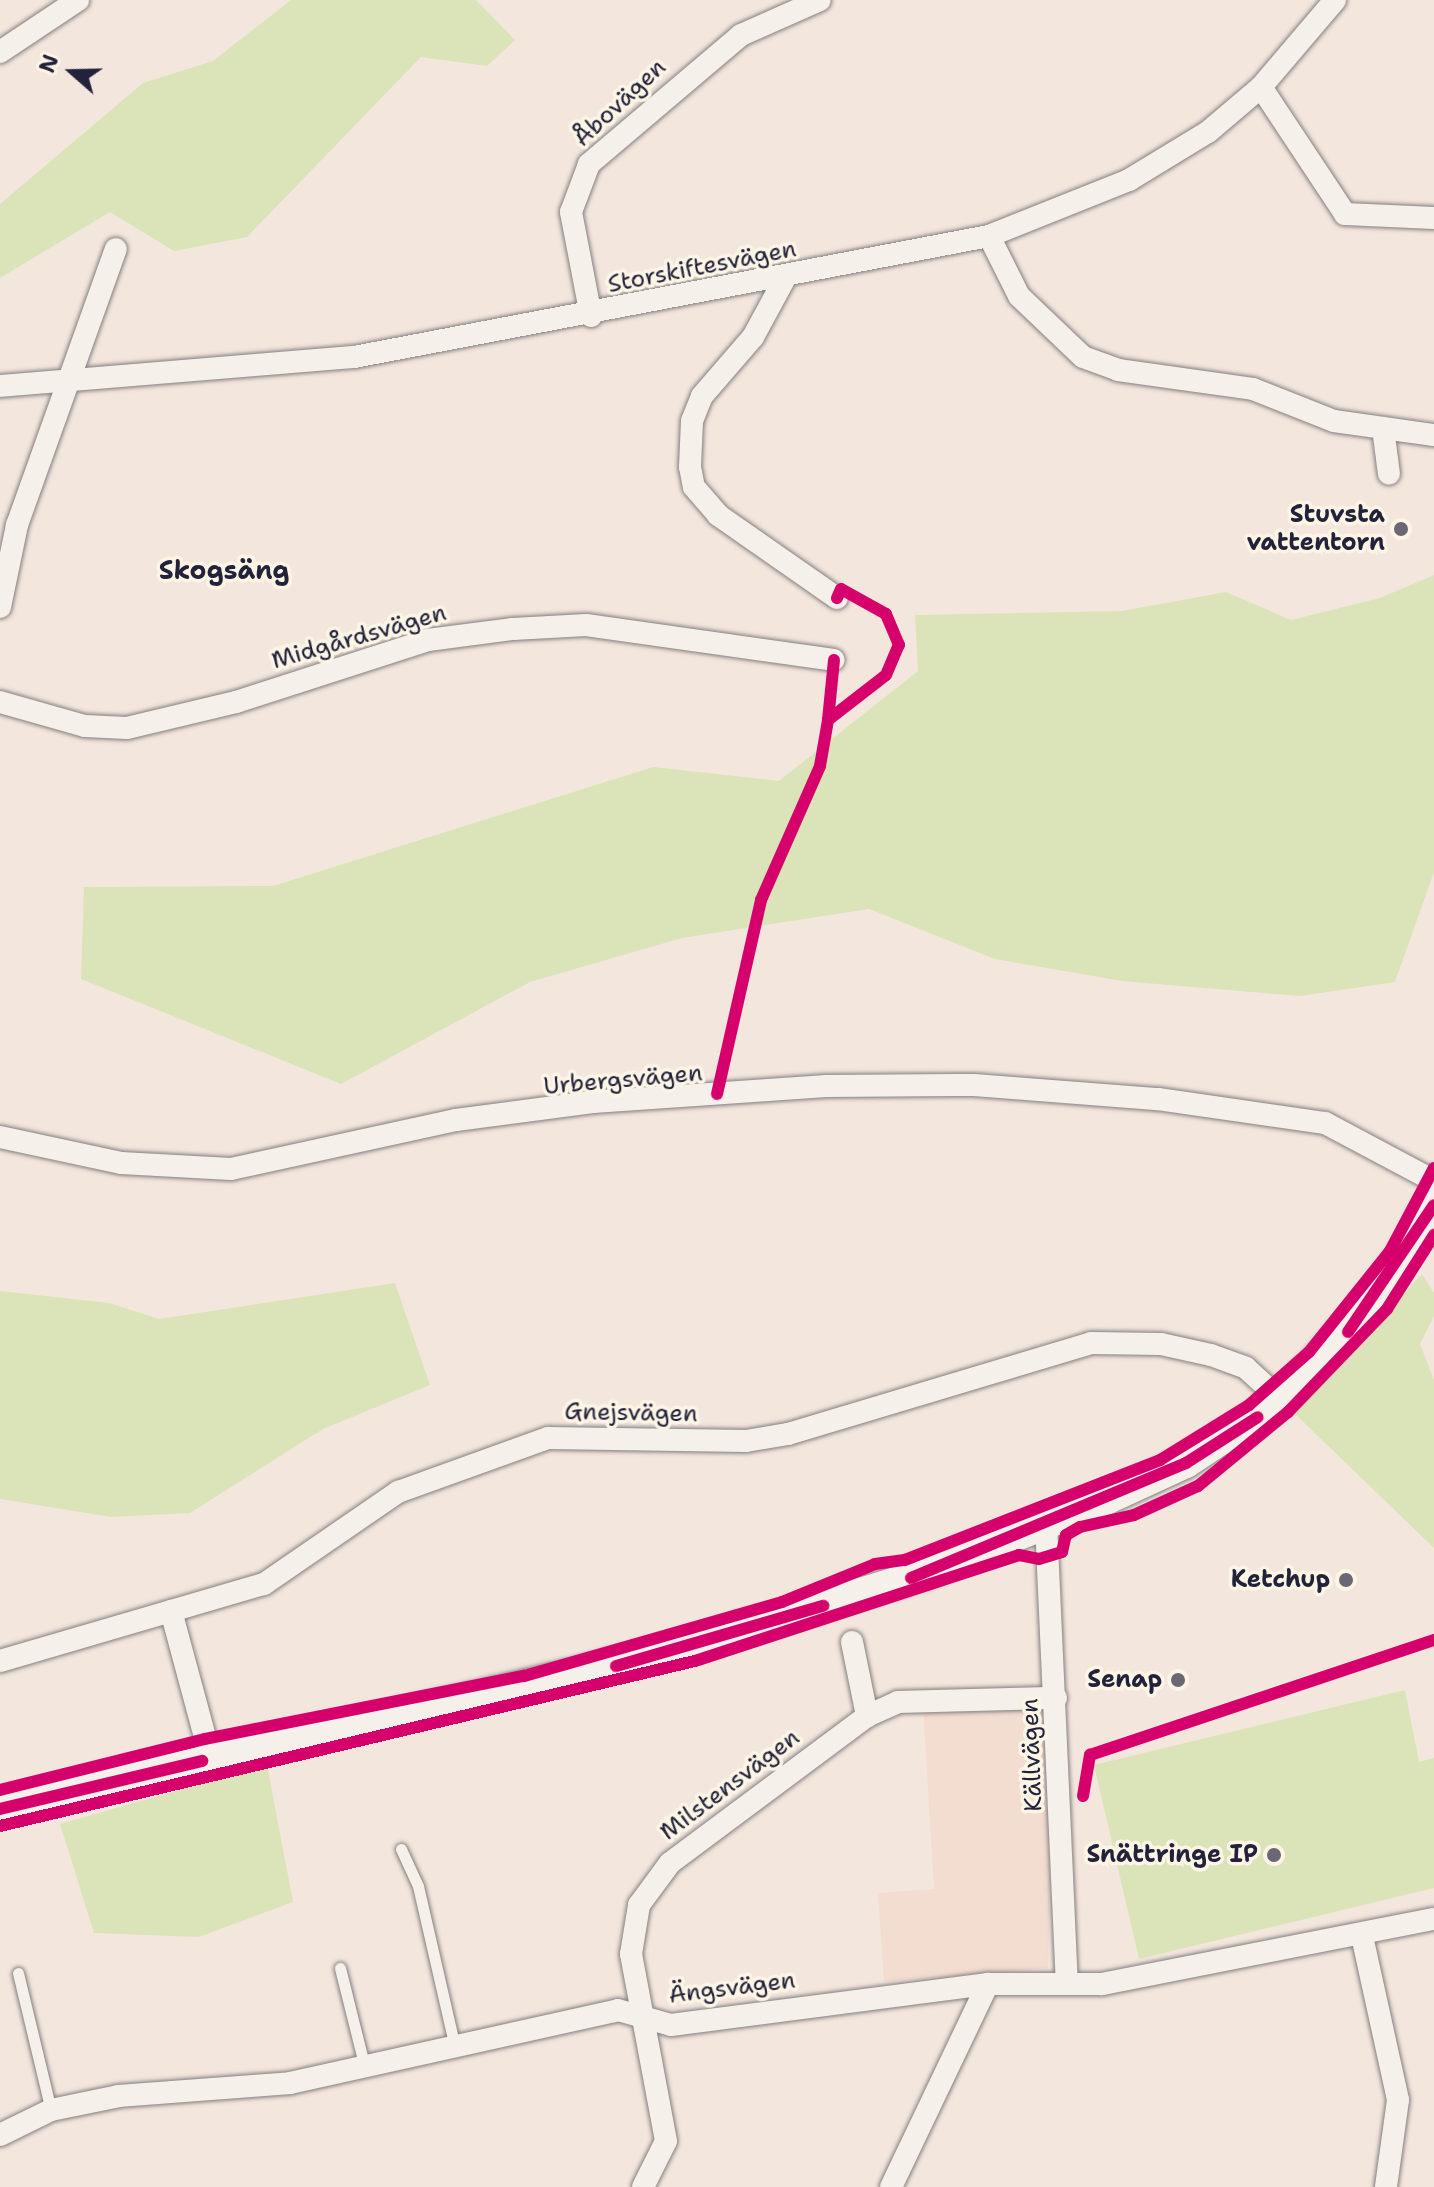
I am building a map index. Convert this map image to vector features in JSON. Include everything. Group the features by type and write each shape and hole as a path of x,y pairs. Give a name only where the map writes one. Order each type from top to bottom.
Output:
{"street":[{"path":"0,52 78,0"},
{"name":"Åbovägen","path":"591,316 571,212 589,164 741,35 820,0"},
{"name":"Storskiftesvägen","path":"0,386 354,357 591,316 989,236 1129,180 1233,114 1261,87 1335,0"},
{"path":"1261,87 1345,214 1434,218"},
{"path":"989,236 1019,296 1083,357 1118,370 1253,389 1312,416 1434,435"},
{"path":"0,607 17,525 116,249"},
{"path":"785,278 753,337 702,396 692,421 690,467 694,487 718,515 837,598"},
{"path":"1383,428 1389,474"},
{"name":"Midgårdsvägen","path":"0,702 85,726 127,728 236,702 428,640 527,628 586,625 834,660"},
{"name":"Urbergsvägen","path":"0,1137 121,1163 231,1169 456,1120 578,1104 826,1086 974,1085 1158,1099 1325,1123 1434,1181"},
{"path":"0,1809 686,1647 925,1573 1046,1524 1186,1463 1281,1400 1381,1291 1434,1205"},
{"name":"Gnejsvägen","path":"0,1661 284,1576 398,1492 548,1438 746,1441 788,1434 1091,1343 1161,1344 1211,1355 1246,1368 1281,1400"},
{"name":"Källvägen","path":"1046,1524 1067,1984"},
{"path":"171,1611 211,1759"},
{"path":"852,1642 867,1716"},
{"name":"Milstensvägen","path":"643,2187 666,2141 631,1954 647,1895 670,1863 867,1716 898,1702 1056,1698"},
{"name":"Ängsvägen","path":"0,2135 51,2110 119,2096 208,2094 365,2069 618,2010 671,2025 988,1984 1067,1984 1193,1972 1434,1919"},
{"path":"1362,1936 1398,2100 1386,2187"},
{"path":"891,2187 988,1984"}],"lane":[{"path":"401,1849 418,1886 455,2047"},
{"path":"340,1968 365,2069"},
{"path":"18,1973 51,2110"}],"shaded area":[{"path":"1053,1696 1048,1968 884,1982 878,1893 934,1889 923,1705"}],"green space":[{"path":"291,0 476,0 515,40 487,66 421,57 247,237 174,251 110,212 0,278 0,204 143,83 213,61"},
{"path":"1434,575 1434,872 1395,982 1300,996 1122,981 995,959 869,909 682,938 530,982 341,1084 81,979 84,887 273,886 653,767 779,781 918,671 915,615 1122,611 1226,592 1291,620 1380,598"},
{"path":"1422,1274 1434,1293 1434,1316 1420,1344 1434,1380 1434,1548 1294,1413"},
{"path":"395,1283 430,1385 323,1429 190,1513 111,1517 0,1499 0,1291 109,1303 159,1319"},
{"name":"Snättringe IP","path":"1405,1690 1419,1762 1434,1758 1434,1888 1139,1959 1094,1765"},
{"path":"267,1765 293,1902 199,1937 94,1933 60,1824"}],"cycle path":[{"path":"834,660 828,720 886,675 899,645 886,614 841,589 837,598"},
{"path":"717,1094 761,900 820,766 828,720"},
{"path":"0,1790 205,1739 524,1676 782,1602 875,1564 905,1560 1160,1460 1249,1405 1309,1352 1390,1251 1434,1168"},
{"path":"1348,1332 1434,1205"},
{"path":"0,1826 695,1661 1019,1555 1039,1559 1062,1552 1066,1535 1080,1527 1134,1515 1198,1486 1288,1412 1387,1309 1434,1235"},
{"path":"911,1578 1186,1463 1258,1417"},
{"path":"616,1666 823,1606"},
{"path":"1083,1796 1090,1755 1434,1640"},
{"path":"0,1809 202,1761"}],"place":[{"name":"Stuvsta vattentorn","path":"1401,529"},
{"name":"Ketchup","path":"1346,1580"},
{"name":"Senap","path":"1178,1680"},
{"name":"Snättringe IP","path":"1274,1855"}],"district":[{"name":"Skogsäng","path":"224,570"}]}
